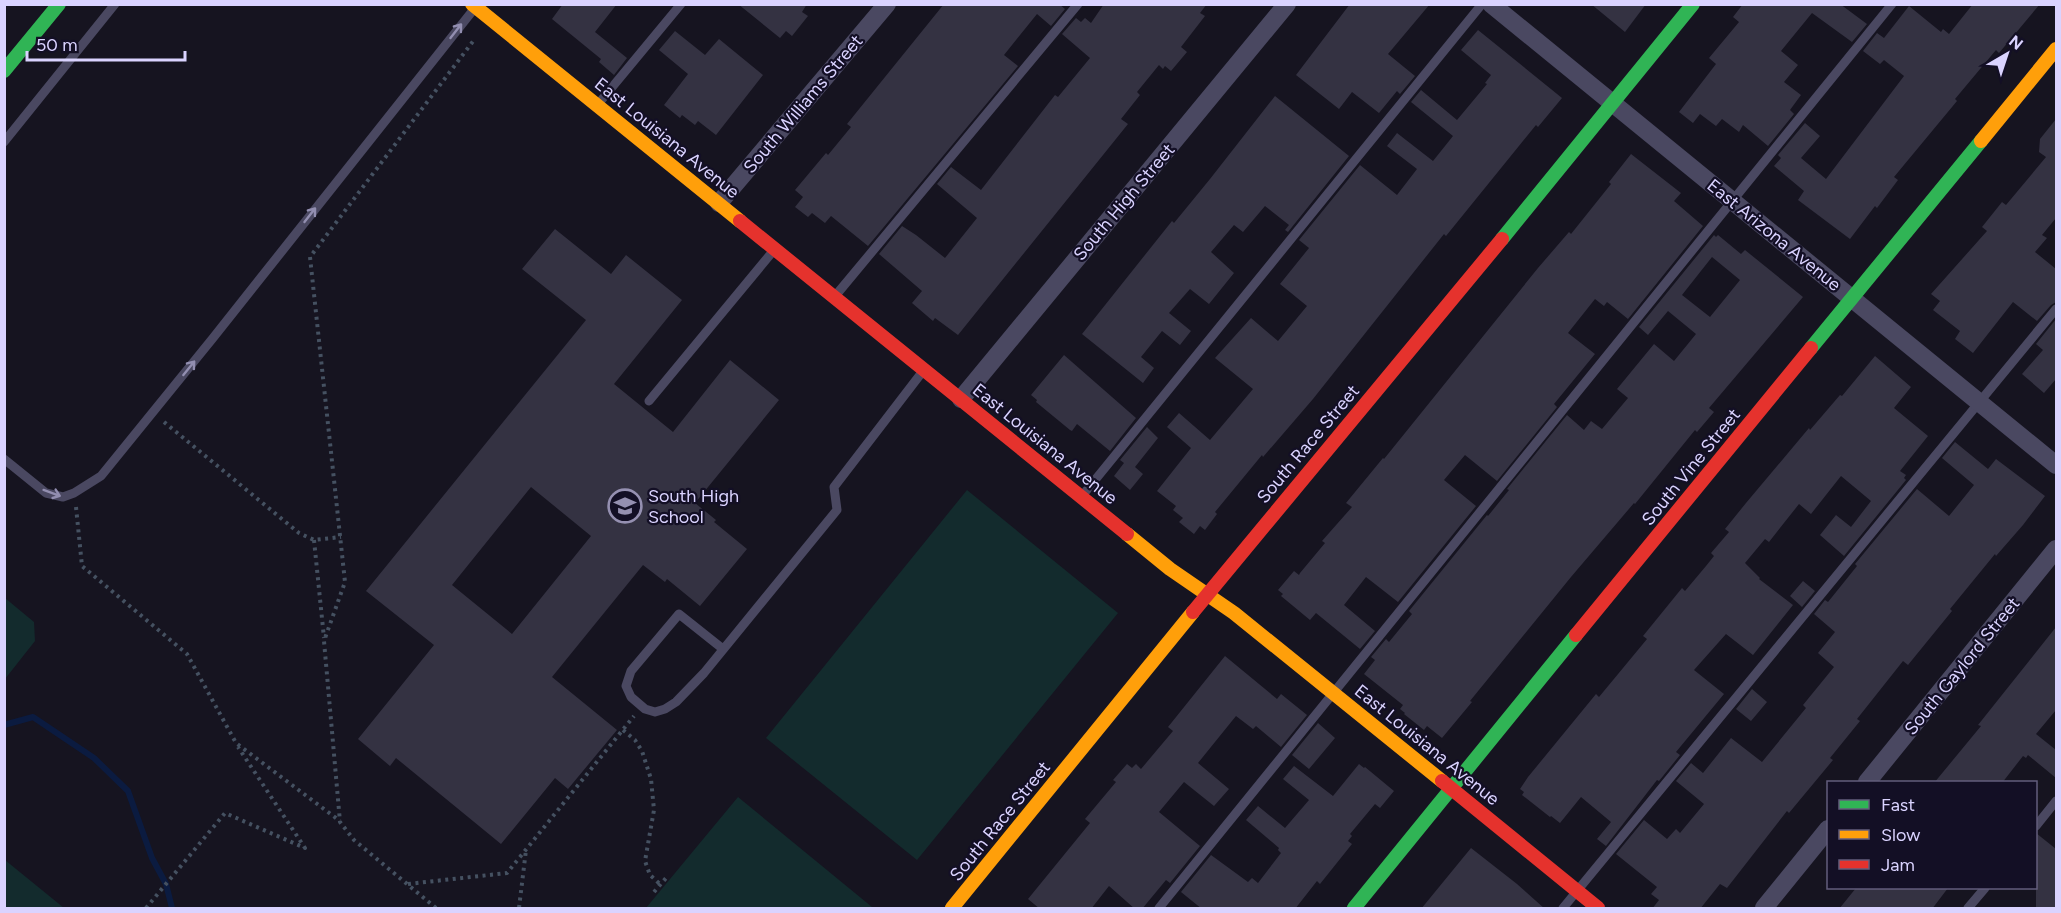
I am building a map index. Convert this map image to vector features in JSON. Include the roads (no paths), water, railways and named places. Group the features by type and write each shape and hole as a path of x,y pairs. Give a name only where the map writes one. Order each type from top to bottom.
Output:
{"street":[{"path":"4,71 59,4"},
{"name":"South Williams Street","path":"719,203 887,4"},
{"name":"South High Street","path":"961,399 1287,4"},
{"name":"East Arizona Avenue","path":"1491,4 2056,465"},
{"name":"South Race Street","path":"952,909 1693,4"},
{"name":"East Louisiana Avenue","path":"475,5 1170,569 1234,613 1451,787 1598,909"},
{"name":"South Vine Street","path":"1354,909 1451,787 2056,49"},
{"name":"South Gaylord Street","path":"1869,781 2056,549"},
{"path":"1764,909 1827,830"}],"lane":[{"path":"4,142 114,4"},
{"path":"598,105 681,4"},
{"path":"835,297 1078,4"},
{"path":"1081,496 1482,4"},
{"path":"1159,909 1892,4"},
{"path":"4,459 46,493 63,497 74,493 101,476 213,338 475,5"},
{"path":"649,401 775,249"},
{"path":"1563,909 2056,309"},
{"path":"723,649 679,614 631,671 626,686 631,697 642,706 655,712 676,702 704,673 837,510 834,487 924,369"},
{"path":"2037,825 2056,801"},
{"path":"1968,909 1984,889"}],"waterway":[{"path":"4,725 33,717 94,758 128,791 152,858 166,884 172,908"}],"place":[{"name":"South High School","path":"625,506"}]}
